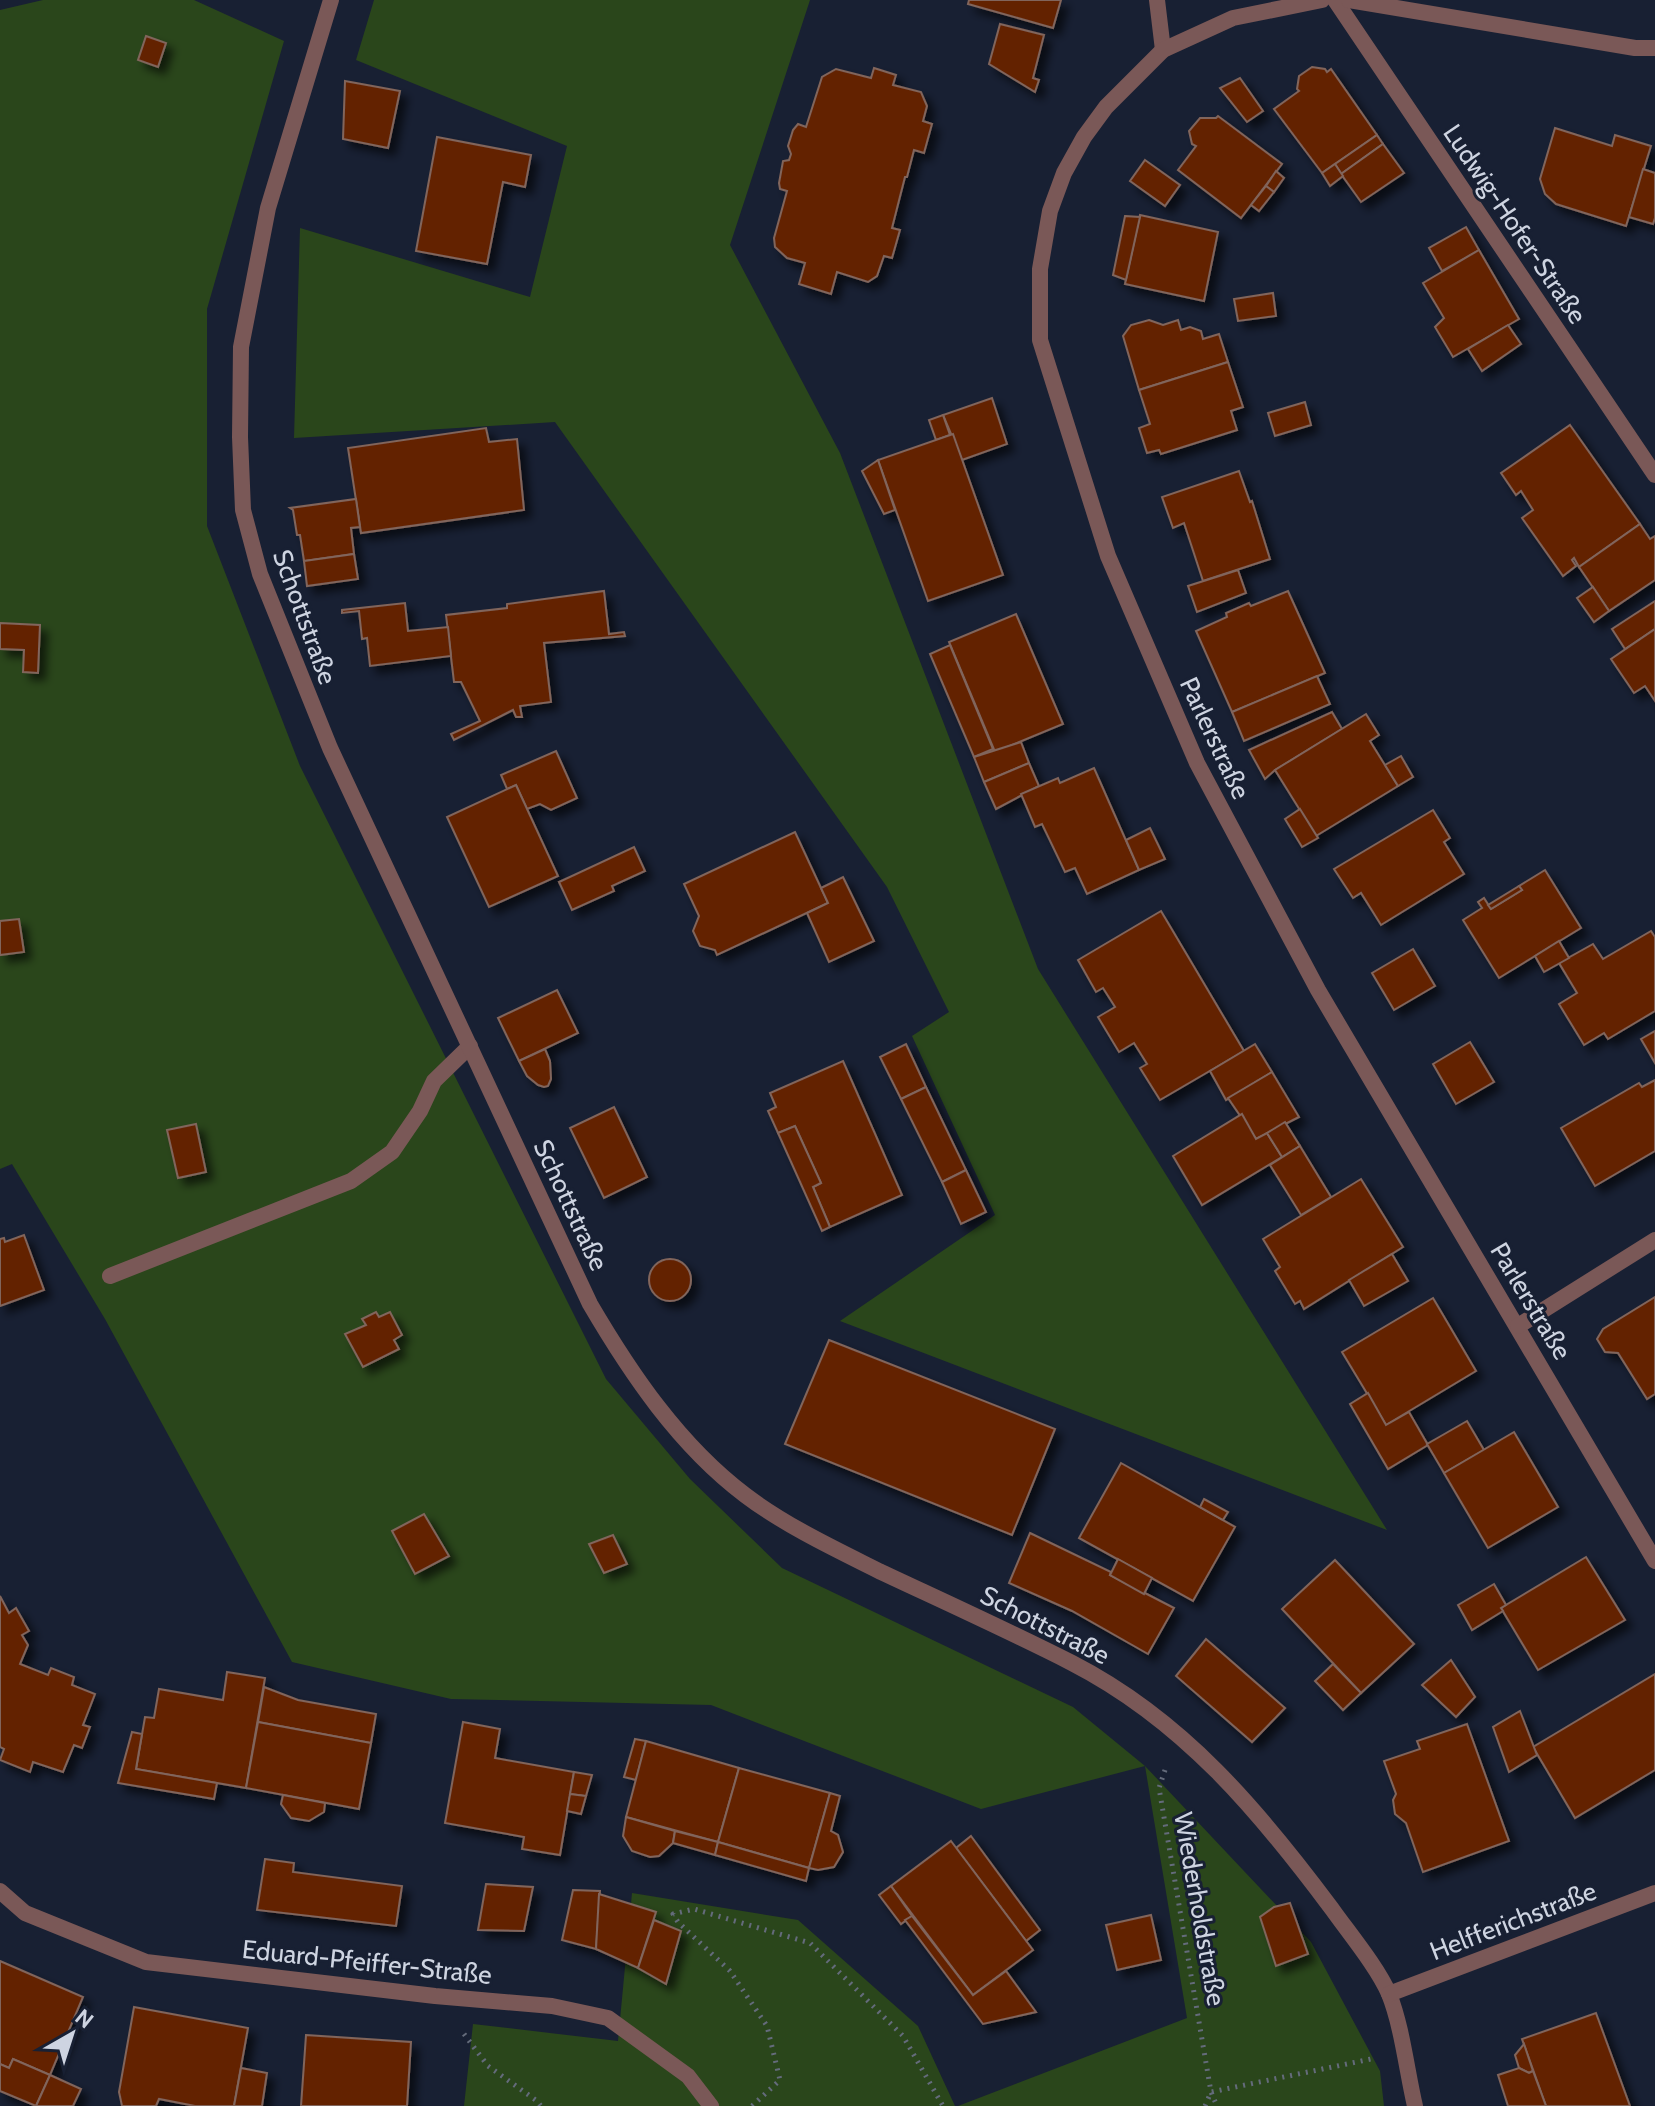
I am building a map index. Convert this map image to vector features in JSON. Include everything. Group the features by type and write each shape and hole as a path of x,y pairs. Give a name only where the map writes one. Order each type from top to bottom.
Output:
{"street":[{"name":"Schottstraße","path":"331,0 268,208 241,347 243,510 260,574 324,734 590,1304 624,1364 700,1454 744,1494 815,1539 1075,1665 1130,1698 1178,1734 1234,1786 1285,1846 1354,1939 1389,1994 1415,2106"},
{"path":"1157,0 1163,50"},
{"name":"Parlerstraße","path":"1322,0 1233,18 1163,50 1106,107 1084,137 1064,173 1050,211 1040,269 1040,340 1108,556 1197,763 1318,990 1655,1561"},
{"name":"Ludwig-Hofer-Straße","path":"1335,0 1655,475"},
{"path":"1349,0 1635,48 1655,48"},
{"path":"110,1276 351,1181 392,1152 420,1111 434,1081 470,1046"},
{"path":"1518,1326 1655,1240"},
{"name":"Eduard-Pfeiffer-Straße","path":"0,1891 25,1913 146,1962 435,1996 552,2006 608,2018 688,2076 711,2106"},
{"name":"Helfferichstraße","path":"1389,1994 1655,1893"}],"path":[{"name":"Wiederholdstraße","path":"1178,1734 1159,1788 1211,2092 1217,2106"},
{"path":"752,2106 780,2080 767,2026 730,1971 678,1922 673,1914 680,1911 694,1909 810,1943 903,2036 943,2106"},
{"path":"435,1996 488,2066 541,2106"},
{"path":"1205,2106 1211,2092 1403,2053"}],"green space":[{"path":"43,0 194,0 284,41 207,309 207,526 300,766 606,1379 690,1479 782,1568 1073,1707 1145,1766 981,1809 711,1705 451,1699 292,1662 105,1319 12,1164 0,1169 0,10"},
{"path":"374,0 810,0 730,245 840,453 1038,969 1387,1530 840,1321 995,1215 912,1036 949,1012 887,887 555,422 294,438 300,228 530,297 567,146 356,60"},
{"path":"1145,1766 1311,1942 1380,2071 1384,2106 958,2106 1187,2018"},
{"path":"632,1893 798,1920 918,2026 955,2106 464,2106 473,2024 618,2041"}],"building":[{"path":"969,0 1061,0 1053,28 968,4"},
{"path":"1000,24 1044,35 1033,78 1039,80 1035,92 989,64"},
{"path":"146,36 166,43 158,67 138,60"},
{"path":"1312,67 1327,72 1331,69 1377,135 1322,173 1274,109 1299,91 1299,76"},
{"path":"874,68 896,75 893,85 921,92 927,106 923,121 932,124 924,153 914,150 905,177 892,228 900,230 892,258 884,256 877,276 868,282 837,272 831,294 799,284 805,263 787,258 775,247 774,238 787,191 780,189 779,183 783,161 789,160 791,154 788,146 793,130 798,124 806,127 822,77 836,69 871,78"},
{"path":"1240,78 1263,111 1247,122 1220,88"},
{"path":"345,81 400,91 388,148 343,139"},
{"path":"1218,116 1282,164 1241,218 1178,170 1196,146 1192,144 1189,131 1200,118"},
{"path":"1555,128 1612,146 1615,135 1651,146 1626,226 1556,204 1545,194 1540,179"},
{"path":"1377,135 1383,144 1341,174 1335,164"},
{"path":"437,137 531,155 525,187 503,182 487,264 416,251"},
{"path":"1383,144 1404,173 1361,202 1341,174"},
{"path":"1145,160 1180,185 1165,206 1130,181"},
{"path":"1335,164 1343,176 1330,186 1322,173"},
{"path":"1643,169 1655,173 1653,224 1629,217"},
{"path":"1276,171 1284,178 1274,192 1266,186"},
{"path":"1266,186 1274,192 1259,211 1251,205"},
{"path":"1140,215 1218,232 1204,301 1125,284"},
{"path":"1125,216 1140,217 1126,280 1113,275"},
{"path":"1466,227 1479,250 1442,271 1429,248"},
{"path":"1479,250 1519,319 1453,357 1435,327 1444,318 1423,283"},
{"path":"1273,293 1276,316 1238,321 1234,299"},
{"path":"1149,320 1163,325 1178,320 1181,330 1190,327 1201,331 1203,339 1219,334 1228,362 1139,390 1123,336 1131,325"},
{"path":"1508,325 1521,344 1482,371 1468,349"},
{"path":"1228,362 1243,407 1231,411 1237,430 1161,454 1159,450 1147,453 1139,428 1150,424 1139,390"},
{"path":"992,398 1007,444 962,460 943,415"},
{"path":"1305,402 1311,425 1275,436 1268,413"},
{"path":"943,415 950,435 936,440 929,420"},
{"path":"1570,425 1640,524 1579,567 1574,558 1572,560 1576,566 1563,576 1522,518 1533,510 1521,491 1516,495 1501,473"},
{"path":"486,428 489,442 517,439 524,510 361,533 348,448"},
{"path":"953,434 1003,575 928,601 878,460"},
{"path":"878,460 895,510 884,514 862,471"},
{"path":"1239,471 1270,559 1203,581 1184,523 1173,528 1162,497"},
{"path":"356,499 360,527 351,528 354,554 304,561 300,535 297,535 293,510 290,508"},
{"path":"1640,524 1650,539 1655,536 1655,580 1609,611 1579,567"},
{"path":"354,554 358,579 307,586 304,561"},
{"path":"1238,570 1246,593 1197,612 1188,586"},
{"path":"1593,587 1609,611 1594,622 1577,598"},
{"path":"604,591 609,634 624,632 625,636 544,643 551,702 520,706 522,717 516,717 513,710 454,740 451,734 480,721 461,682 454,682 446,615"},
{"path":"1288,591 1325,673 1232,712 1196,631 1249,603 1251,606"},
{"path":"1655,601 1655,629 1625,649 1612,629"},
{"path":"405,603 408,631 448,627 451,656 370,666 367,638 362,639 359,611 342,613 342,610"},
{"path":"1016,614 1063,724 995,752 949,642"},
{"path":"0,623 40,625 38,673 23,672 24,650 0,649"},
{"path":"1655,629 1655,701 1645,686 1634,693 1611,659"},
{"path":"950,645 993,749 974,757 930,654"},
{"path":"1317,676 1330,704 1244,741 1232,712"},
{"path":"1332,712 1342,729 1265,779 1249,750"},
{"path":"1366,714 1379,735 1370,741 1398,786 1316,836 1275,770"},
{"path":"1021,742 1029,763 984,782 974,757"},
{"path":"556,751 577,798 551,810 540,804 527,809 516,785 507,789 501,775"},
{"path":"1401,756 1413,777 1398,786 1385,765"},
{"path":"1029,763 1039,786 996,809 984,782"},
{"path":"1094,768 1139,870 1087,894 1075,868 1065,872 1042,824 1035,827 1021,794 1058,778 1060,783"},
{"path":"516,785 558,876 489,907 447,817"},
{"path":"1300,809 1318,838 1302,847 1285,819"},
{"path":"1433,810 1450,838 1444,842 1464,874 1381,925 1361,893 1353,898 1334,869"},
{"path":"1150,828 1165,859 1139,870 1126,840"},
{"path":"795,832 828,903 717,955 715,950 700,946 693,931 699,916 684,884"},
{"path":"634,847 645,871 612,886 614,891 572,910 559,882"},
{"path":"1545,870 1581,928 1499,978 1463,920 1482,908 1478,902 1484,898 1491,909 1522,890 1519,886"},
{"path":"843,877 874,941 829,962 807,913 828,903 821,888"},
{"path":"1519,886 1522,890 1491,909 1488,905"},
{"path":"1161,911 1244,1051 1160,1100 1140,1068 1147,1064 1134,1043 1119,1052 1098,1017 1115,1007 1103,988 1096,992 1078,960"},
{"path":"19,919 24,952 0,955 0,921"},
{"path":"1651,931 1655,937 1655,1011 1608,1039 1604,1033 1584,1045 1559,1004 1577,993 1559,963 1593,944 1603,959"},
{"path":"1559,941 1569,958 1544,972 1535,956"},
{"path":"1413,949 1435,986 1394,1010 1372,973"},
{"path":"557,990 578,1033 519,1061 498,1018"},
{"path":"1655,1031 1655,1063 1641,1039"},
{"path":"1470,1042 1494,1082 1456,1104 1433,1064"},
{"path":"906,1044 926,1087 901,1099 880,1057"},
{"path":"1255,1044 1272,1072 1226,1100 1210,1071"},
{"path":"545,1049 550,1061 551,1079 544,1087 527,1076 519,1061"},
{"path":"843,1061 902,1195 830,1227 813,1187 821,1183 795,1126 778,1133 768,1111 776,1107 770,1093"},
{"path":"1272,1072 1299,1117 1256,1139 1228,1098"},
{"path":"1655,1080 1655,1151 1595,1186 1561,1128 1639,1083 1642,1087"},
{"path":"926,1087 966,1170 942,1182 901,1099"},
{"path":"614,1107 647,1177 604,1198 570,1128"},
{"path":"1242,1114 1256,1139 1267,1133 1282,1157 1202,1205 1173,1156"},
{"path":"1285,1122 1300,1146 1282,1157 1267,1133"},
{"path":"196,1124 206,1172 178,1178 167,1130"},
{"path":"795,1126 821,1183 813,1187 830,1227 822,1231 778,1133"},
{"path":"1300,1146 1331,1197 1301,1215 1270,1165"},
{"path":"966,1170 986,1212 961,1224 942,1182"},
{"path":"1361,1179 1403,1247 1304,1309 1300,1301 1295,1304 1275,1271 1280,1267 1263,1239"},
{"path":"24,1235 44,1290 0,1306 0,1239 4,1238 5,1242"},
{"path":"1392,1254 1408,1281 1364,1306 1349,1280"},
{"path":"670,1259 685,1265 691,1280 685,1295 670,1301 655,1295 649,1280 655,1265"},
{"path":"1655,1297 1655,1394 1647,1399 1618,1353 1605,1352 1597,1339 1603,1329"},
{"path":"1433,1298 1476,1371 1386,1425 1342,1352"},
{"path":"376,1312 379,1317 390,1312 402,1335 394,1340 399,1349 363,1367 345,1334 366,1325 362,1319"},
{"path":"829,1340 1055,1429 1012,1535 785,1444"},
{"path":"1368,1393 1386,1425 1409,1412 1428,1445 1388,1469 1350,1404"},
{"path":"1467,1421 1484,1450 1444,1473 1427,1444"},
{"path":"1514,1432 1558,1507 1488,1548 1444,1473"},
{"path":"1121,1463 1235,1527 1193,1601 1079,1538"},
{"path":"1204,1499 1228,1512 1223,1520 1200,1507"},
{"path":"424,1514 449,1556 415,1574 392,1531"},
{"path":"1030,1533 1111,1572 1110,1575 1174,1608 1148,1654 1072,1611 1009,1583"},
{"path":"613,1535 627,1564 604,1573 589,1544"},
{"path":"1586,1557 1625,1620 1538,1670 1501,1608"},
{"path":"1118,1559 1152,1578 1144,1594 1110,1575"},
{"path":"1335,1560 1414,1644 1361,1693 1282,1609"},
{"path":"1494,1584 1506,1605 1501,1608 1503,1611 1472,1630 1458,1605"},
{"path":"0,1596 9,1613 16,1608 29,1631 22,1635 28,1645 20,1664 48,1675 51,1668 74,1677 72,1685 95,1694 83,1725 90,1727 82,1748 74,1745 63,1772 33,1762 30,1772 0,1760 4,1749 0,1747"},
{"path":"1206,1639 1285,1708 1252,1742 1176,1676"},
{"path":"1451,1660 1475,1697 1456,1717 1422,1685"},
{"path":"1333,1664 1361,1693 1343,1710 1315,1681"},
{"path":"227,1672 265,1678 246,1788 136,1769 145,1717 154,1718 159,1689 223,1700"},
{"path":"1655,1674 1655,1770 1575,1818 1533,1747"},
{"path":"264,1687 298,1700 376,1714 371,1743 258,1722"},
{"path":"1520,1711 1537,1755 1509,1772 1493,1727"},
{"path":"258,1722 371,1743 359,1809 246,1788"},
{"path":"463,1722 500,1729 495,1758 574,1772 560,1855 522,1849 524,1837 445,1823"},
{"path":"1467,1724 1509,1841 1423,1872 1406,1823 1395,1814 1393,1800 1396,1794 1384,1761 1420,1749 1417,1741"},
{"path":"132,1732 142,1734 136,1769 217,1783 214,1799 118,1783"},
{"path":"635,1739 646,1741 636,1780 624,1777"},
{"path":"646,1741 739,1768 718,1842 626,1817"},
{"path":"739,1768 830,1793 809,1868 718,1842"},
{"path":"574,1772 592,1775 586,1796 570,1794"},
{"path":"830,1793 840,1796 831,1831 838,1835 843,1852 834,1867 818,1870 809,1868"},
{"path":"570,1794 586,1796 581,1814 567,1811"},
{"path":"283,1795 325,1803 324,1812 309,1821 291,1818 281,1804"},
{"path":"626,1817 675,1831 673,1843 659,1856 650,1857 632,1851 623,1836"},
{"path":"675,1831 718,1842 715,1855 673,1843"},
{"path":"971,1836 1040,1930 1026,1941 956,1848"},
{"path":"951,1841 1033,1950 973,1995 891,1886"},
{"path":"718,1842 809,1868 806,1881 715,1855"},
{"path":"265,1859 294,1863 293,1872 402,1886 396,1926 257,1910"},
{"path":"486,1884 533,1887 524,1931 478,1930"},
{"path":"891,1886 912,1916 901,1924 879,1895"},
{"path":"573,1890 600,1891 596,1949 562,1940"},
{"path":"599,1894 656,1912 638,1968 596,1949"},
{"path":"1290,1903 1308,1954 1276,1966 1260,1917 1274,1907"},
{"path":"1151,1915 1161,1960 1117,1970 1106,1925"},
{"path":"912,1916 973,1995 1006,1971 1036,2012 983,2024 905,1920"},
{"path":"654,1920 681,1931 666,1984 638,1968"},
{"path":"0,1961 83,1997 50,2075 13,2059 9,2068 0,2064"},
{"path":"134,2007 248,2028 234,2106 195,2106 159,2099 156,2106 122,2106 119,2092"},
{"path":"1596,2013 1630,2106 1546,2106 1522,2039"},
{"path":"306,2035 411,2042 407,2106 301,2106"},
{"path":"1524,2044 1533,2071 1529,2073 1519,2068 1515,2055"},
{"path":"13,2059 50,2075 36,2106 0,2091 0,2064 9,2068"},
{"path":"241,2068 267,2073 262,2106 234,2106"},
{"path":"1519,2068 1529,2073 1533,2071 1546,2106 1508,2106 1498,2075"},
{"path":"50,2075 81,2089 73,2106 36,2106"}]}
